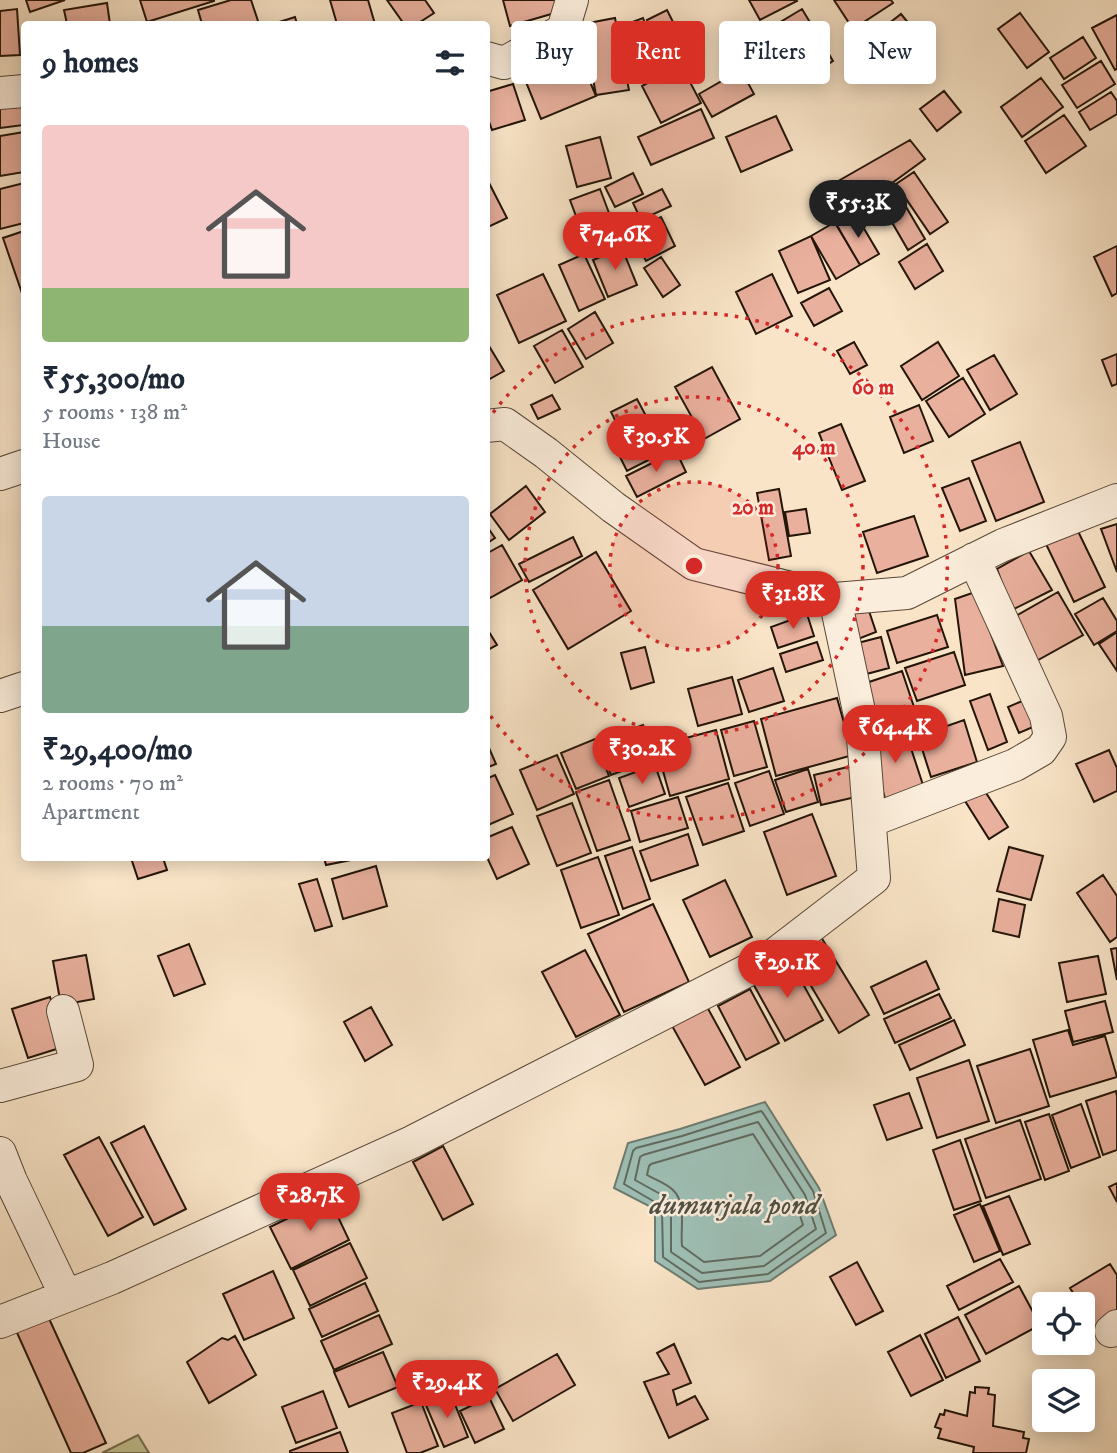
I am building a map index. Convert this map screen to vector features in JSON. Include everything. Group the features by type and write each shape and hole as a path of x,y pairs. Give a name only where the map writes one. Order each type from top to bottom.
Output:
{"street":[{"path":"490,59 504,63 564,30 572,0"},
{"path":"0,93 21,91"},
{"path":"490,426 505,424 613,507 694,564 835,599 907,593 1003,545 1117,500"},
{"path":"0,474 21,467"},
{"path":"870,821 1015,765 1041,750 1050,737 1046,716 974,559"},
{"path":"0,1322 112,1278 412,1142 766,961 874,878 862,725 835,599"},
{"path":"0,696 21,689"},
{"path":"0,1086 77,1065 63,1011"},
{"path":"0,1153 66,1296"}],"shaded area":[{"path":"138,1435 149,1453 102,1453"}],"water":[{"name":"dumurjala pond","path":"765,1102 819,1188 836,1235 770,1281 698,1289 655,1261 655,1209 614,1188 628,1143"}],"building":[{"path":"26,0 65,0 30,12"},
{"path":"140,0 214,0 150,21 147,21"},
{"path":"231,0 251,0 258,21 201,21 198,10"},
{"path":"330,0 368,0 374,21 336,21"},
{"path":"387,0 425,0 434,13 422,21 402,21"},
{"path":"503,0 562,0 565,10 527,21 511,21 510,26"},
{"path":"749,0 796,0 797,1 760,20"},
{"path":"834,0 891,0 893,3 865,21 848,21"},
{"path":"107,3 110,21 66,21 64,10"},
{"path":"17,9 20,55 0,56 0,11"},
{"path":"802,9 809,21 782,21"},
{"path":"667,10 672,21 648,21"},
{"path":"1020,13 1049,52 1027,68 998,29"},
{"path":"901,14 907,21 892,21"},
{"path":"1117,15 1117,69 1115,70 1092,28"},
{"path":"615,18 616,21 611,21 611,84 628,84 629,90 596,95 594,84 597,84 597,21"},
{"path":"1083,37 1096,58 1064,79 1050,58"},
{"path":"1101,61 1115,84 1077,108 1062,85"},
{"path":"1041,78 1063,107 1022,137 1001,107"},
{"path":"719,83 749,84 754,94 712,117 699,94"},
{"path":"513,84 525,120 492,130 490,91"},
{"path":"527,84 591,84 596,96 541,119"},
{"path":"691,84 701,103 661,123 642,86"},
{"path":"944,91 961,112 937,131 920,109"},
{"path":"1111,92 1117,101 1117,114 1090,130 1079,112"},
{"path":"21,103 21,125 0,128 0,105"},
{"path":"701,109 714,138 651,165 638,137"},
{"path":"1064,115 1086,146 1046,173 1025,141"},
{"path":"776,116 792,150 741,172 726,137"},
{"path":"21,132 21,172 0,176 0,136"},
{"path":"600,137 611,178 577,187 566,146"},
{"path":"910,140 925,159 844,218 826,188"},
{"path":"914,172 948,222 930,234 896,184"},
{"path":"633,173 643,194 615,207 605,187"},
{"path":"21,184 21,224 0,229 0,189"},
{"path":"490,185 507,218 490,226"},
{"path":"600,189 621,245 591,256 570,200"},
{"path":"662,189 671,206 641,220 633,203"},
{"path":"896,190 925,239 908,250 879,200"},
{"path":"856,215 879,254 860,265 837,226"},
{"path":"661,217 675,246 646,261 631,232"},
{"path":"835,222 860,265 836,279 811,236"},
{"path":"21,232 21,290 3,238"},
{"path":"811,236 830,280 798,293 779,251"},
{"path":"927,244 943,271 915,289 899,262"},
{"path":"1117,246 1117,293 1112,296 1094,257"},
{"path":"622,248 637,285 608,297 593,260"},
{"path":"584,254 605,299 579,311 559,265"},
{"path":"661,257 680,285 663,297 644,268"},
{"path":"543,274 566,321 519,343 497,295"},
{"path":"772,274 792,316 756,334 736,292"},
{"path":"829,288 842,311 814,326 801,303"},
{"path":"595,312 613,343 586,359 568,329"},
{"path":"562,330 583,367 555,383 534,346"},
{"path":"854,342 867,365 850,374 837,351"},
{"path":"938,342 959,376 922,400 901,366"},
{"path":"490,348 504,371 490,379"},
{"path":"1117,354 1117,384 1112,386 1102,360"},
{"path":"994,355 1017,394 990,410 967,370"},
{"path":"712,367 740,419 704,439 675,387"},
{"path":"963,378 985,414 949,437 926,401"},
{"path":"552,395 560,409 538,419 531,405"},
{"path":"637,399 654,431 627,444 611,412"},
{"path":"919,405 933,441 904,453 890,417"},
{"path":"841,424 865,481 842,490 819,433"},
{"path":"658,437 666,451 627,471 620,457"},
{"path":"1020,442 1044,502 996,521 972,461"},
{"path":"676,451 686,472 637,497 626,476"},
{"path":"969,478 986,521 960,531 942,488"},
{"path":"526,486 545,512 509,540 490,514"},
{"path":"779,489 791,556 769,560 757,493"},
{"path":"806,509 810,533 789,536 785,512"},
{"path":"914,516 928,556 877,573 863,532"},
{"path":"1117,524 1117,572 1101,529"},
{"path":"1075,525 1105,587 1074,602 1044,540"},
{"path":"573,537 582,556 529,582 519,564"},
{"path":"502,545 522,580 490,598 490,552"},
{"path":"1029,551 1052,590 1012,610 997,569"},
{"path":"596,552 631,611 568,649 533,590"},
{"path":"975,592 1003,666 965,675 955,599"},
{"path":"1058,592 1083,635 1031,664 1007,621"},
{"path":"1103,598 1117,621 1117,631 1094,645 1075,614"},
{"path":"866,602 876,632 853,641 843,610"},
{"path":"807,614 814,636 778,648 771,627"},
{"path":"937,615 948,647 897,663 887,631"},
{"path":"1117,632 1117,671 1099,644"},
{"path":"490,634 497,645 490,649"},
{"path":"881,637 889,668 859,676 850,645"},
{"path":"817,642 823,660 786,672 780,654"},
{"path":"645,647 654,682 631,689 621,653"},
{"path":"954,652 965,685 917,701 905,668"},
{"path":"773,668 784,701 749,712 738,680"},
{"path":"902,671 914,707 869,722 857,686"},
{"path":"732,677 742,714 698,726 688,689"},
{"path":"990,694 1007,742 988,750 970,701"},
{"path":"837,698 853,755 776,776 761,719"},
{"path":"1029,698 1040,724 1019,733 1008,707"},
{"path":"964,720 977,762 931,777 918,736"},
{"path":"754,721 767,767 734,776 721,730"},
{"path":"643,725 655,759 611,775 599,741"},
{"path":"716,730 729,779 670,796 656,746"},
{"path":"905,730 924,788 886,801 867,742"},
{"path":"595,739 609,776 576,789 561,753"},
{"path":"490,750 496,764 490,766"},
{"path":"1109,750 1117,768 1117,791 1094,802 1076,764"},
{"path":"557,755 574,794 537,810 520,770"},
{"path":"655,765 665,794 629,807 619,778"},
{"path":"852,766 860,796 821,805 814,775"},
{"path":"808,769 818,802 786,812 775,780"},
{"path":"769,771 784,814 750,826 735,783"},
{"path":"495,775 513,814 490,824 490,777"},
{"path":"609,780 630,840 597,851 576,792"},
{"path":"979,782 1008,827 989,839 960,793"},
{"path":"728,783 744,831 703,845 686,797"},
{"path":"678,797 688,828 640,842 631,811"},
{"path":"572,803 591,853 557,866 537,816"},
{"path":"812,814 836,876 787,895 764,832"},
{"path":"512,827 529,864 497,879 489,861 490,836"},
{"path":"688,834 698,865 651,881 640,851"},
{"path":"632,847 650,899 623,909 605,856"},
{"path":"1009,847 1043,856 1031,900 997,891"},
{"path":"598,857 619,915 581,928 561,870"},
{"path":"132,861 164,861 167,870 138,879"},
{"path":"325,861 346,861 326,865"},
{"path":"376,866 387,906 343,919 332,879"},
{"path":"1103,875 1117,896 1117,937 1110,942 1077,893"},
{"path":"317,879 332,926 315,931 299,884"},
{"path":"725,880 752,937 710,957 683,900"},
{"path":"999,899 1025,905 1019,937 993,931"},
{"path":"653,904 689,982 624,1012 588,934"},
{"path":"821,937 869,1015 839,1033 792,954"},
{"path":"189,944 205,984 174,996 158,956"},
{"path":"1117,948 1117,980 1111,949"},
{"path":"585,950 620,1015 576,1037 542,972"},
{"path":"86,955 94,999 61,1005 53,961"},
{"path":"1098,956 1106,994 1067,1002 1059,963"},
{"path":"789,959 823,1020 785,1041 751,980"},
{"path":"926,961 939,989 884,1014 871,987"},
{"path":"750,989 779,1043 746,1060 718,1006"},
{"path":"939,994 951,1018 895,1043 884,1019"},
{"path":"50,997 66,1046 28,1058 12,1009"},
{"path":"1105,1001 1113,1032 1073,1042 1065,1011"},
{"path":"706,1005 740,1067 705,1085 671,1024"},
{"path":"371,1007 392,1045 365,1061 344,1022"},
{"path":"954,1020 965,1045 910,1070 899,1045"},
{"path":"1068,1030 1073,1045 1105,1036 1117,1077 1050,1097 1033,1040"},
{"path":"1030,1049 1049,1106 996,1123 977,1066"},
{"path":"969,1060 989,1121 937,1138 917,1078"},
{"path":"1116,1091 1117,1150 1103,1155 1086,1101"},
{"path":"909,1093 922,1128 887,1140 874,1105"},
{"path":"1081,1104 1100,1157 1071,1168 1052,1115"},
{"path":"1049,1114 1069,1171 1045,1180 1025,1122"},
{"path":"1020,1120 1041,1179 986,1198 965,1139"},
{"path":"144,1126 186,1209 154,1225 111,1143"},
{"path":"99,1137 143,1217 108,1236 64,1155"},
{"path":"960,1140 981,1201 954,1210 933,1150"},
{"path":"443,1146 473,1204 443,1220 413,1162"},
{"path":"1117,1183 1117,1202 1109,1187"},
{"path":"1009,1196 1030,1244 1003,1255 983,1206"},
{"path":"329,1198 349,1240 291,1269 270,1227"},
{"path":"980,1204 1000,1251 974,1262 954,1215"},
{"path":"350,1243 367,1278 310,1306 293,1270"},
{"path":"1000,1259 1013,1282 959,1310 947,1286"},
{"path":"857,1262 883,1311 856,1325 830,1277"},
{"path":"1110,1264 1117,1275 1117,1320 1097,1332 1095,1292 1072,1292 1070,1288"},
{"path":"273,1271 294,1318 244,1340 223,1294"},
{"path":"365,1283 378,1311 322,1337 309,1309"},
{"path":"1019,1286 1032,1310 1032,1329 986,1354 965,1315"},
{"path":"46,1312 106,1443 83,1453 71,1453 14,1326"},
{"path":"379,1315 392,1344 334,1370 321,1341"},
{"path":"958,1317 980,1361 946,1378 925,1334"},
{"path":"920,1335 943,1380 911,1396 888,1352"},
{"path":"235,1336 256,1375 209,1403 187,1362 222,1338 228,1340"},
{"path":"674,1344 691,1383 673,1390 677,1405 695,1396 708,1419 669,1438 644,1382 669,1374 657,1353"},
{"path":"383,1352 398,1387 349,1407 334,1372"},
{"path":"557,1354 575,1385 513,1421 495,1389"},
{"path":"975,1387 989,1388 988,1394 995,1395 993,1426 1024,1432 1023,1438 1029,1439 1026,1453 973,1453 974,1447 938,1438 941,1429 935,1427 940,1414 944,1415 945,1410 967,1416 970,1392 975,1393"},
{"path":"323,1391 337,1428 296,1443 282,1407"},
{"path":"450,1392 468,1437 444,1447 425,1403"},
{"path":"489,1397 504,1429 475,1443 460,1411"},
{"path":"421,1402 438,1446 420,1453 407,1453 392,1413"},
{"path":"340,1432 348,1453 290,1453 290,1451"}]}
